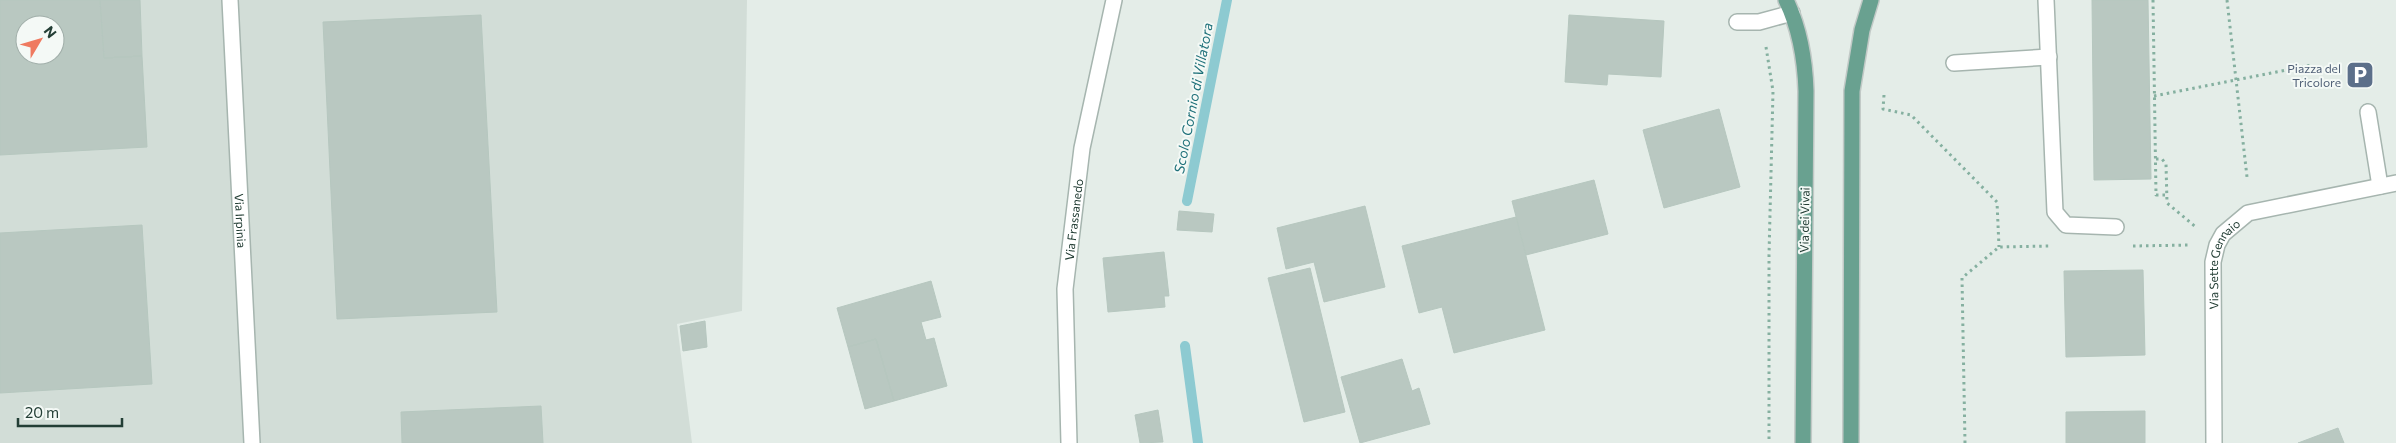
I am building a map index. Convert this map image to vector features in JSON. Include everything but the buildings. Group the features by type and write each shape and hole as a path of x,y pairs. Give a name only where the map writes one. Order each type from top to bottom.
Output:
{"main road":[{"path":"1851,443 1852,92 1862,30 1871,0"},
{"name":"Via dei Vivai","path":"1789,6 1804,55 1806,91 1803,443"}],"street":[{"name":"Via Irpinia","path":"230,0 252,443"},
{"name":"Via Frassanedo","path":"1069,443 1065,289 1082,148 1114,0"},
{"path":"2046,0 2055,212 2066,225 2116,226"},
{"path":"1737,22 1759,22 1789,6"},
{"path":"1954,63 2049,58"},
{"path":"2368,112 2380,186"},
{"name":"Via Sette Gennaio","path":"2214,443 2213,262 2217,245 2223,234 2248,213 2396,183"}],"path":[{"path":"2153,0 2156,195 2167,195"},
{"path":"2227,0 2247,177"},
{"path":"1759,22 1765,40 1773,91 1769,255 1769,443"},
{"path":"2154,96 2312,65"},
{"path":"1884,95 1883,109 1911,115 1997,202 1999,247 1962,278 1965,443"},
{"path":"2155,159 2162,159 2166,164 2167,203 2217,245"}],"shaded area":[{"path":"0,0 747,0 742,311 677,324 692,443 0,443"}],"waterway":[{"name":"Scolo Cornio di Villatora","path":"1187,201 1227,0"},
{"name":"Scolo Cornio di Villatora","path":"1185,346 1198,443"}],"place":[{"name":"Piazza del Tricolore","path":"2360,75"}]}
